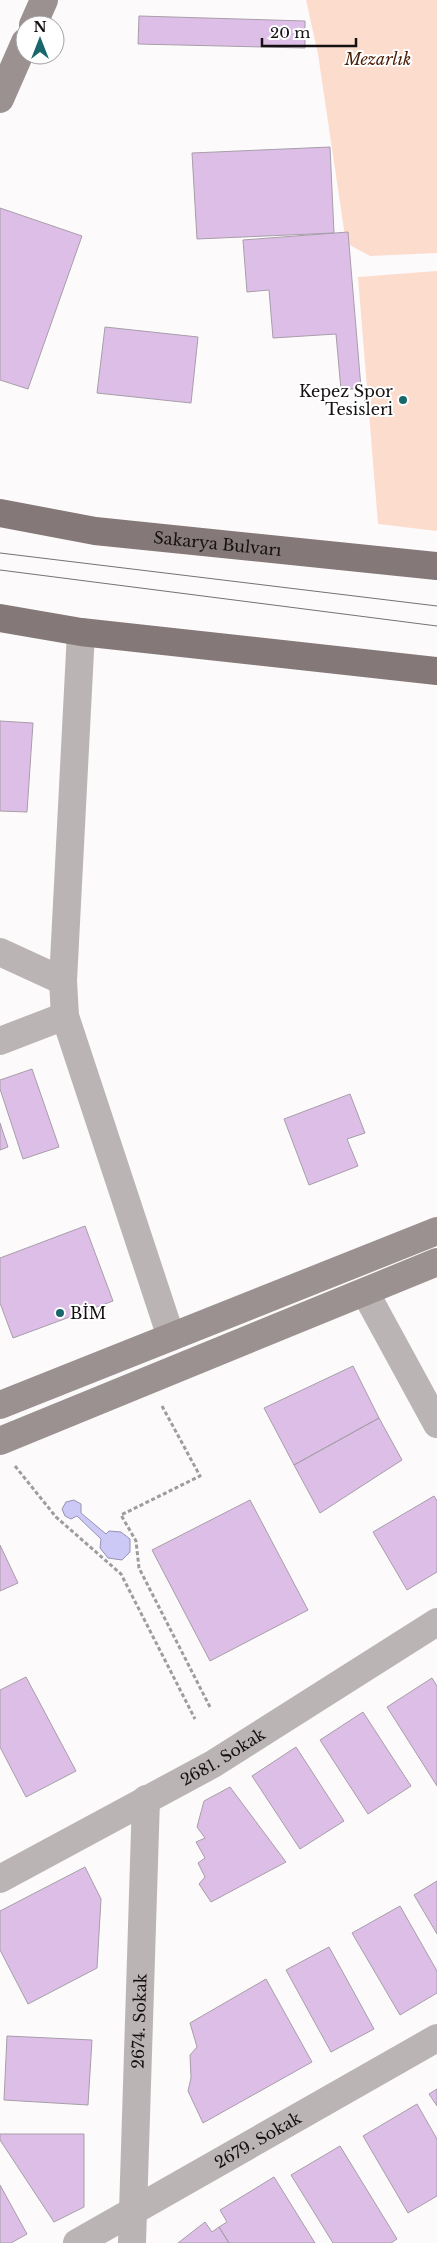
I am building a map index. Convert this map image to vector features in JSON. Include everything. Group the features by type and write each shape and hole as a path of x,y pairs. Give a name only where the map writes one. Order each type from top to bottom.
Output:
{"main road":[{"name":"Sakarya Bulvarı","path":"0,513 95,531 437,566"},
{"path":"0,618 81,632 437,671"}],"street":[{"path":"37,15 44,0"},
{"path":"0,99 15,65"},
{"path":"81,632 63,981 65,1016 171,1337"},
{"path":"0,952 63,981"},
{"path":"0,1041 65,1016"},
{"path":"0,1405 437,1231"},
{"path":"7,1452 365,1292 437,1262"},
{"path":"365,1292 437,1424"},
{"name":"2681. Sokak","path":"0,1879 213,1764 437,1622"},
{"name":"2674. Sokak","path":"132,2243 146,1799"},
{"name":"2679. Sokak","path":"78,2243 437,2038"}],"path":[{"path":"160,1403 200,1476 121,1515 136,1541 139,1568 211,1709"},
{"path":"7,1452 56,1517 121,1574 195,1718"}],"green space":[{"name":"Mezarlık","path":"306,0 437,0 437,253 370,256 346,243 318,54"},
{"name":"Kepez Spor Tesisleri","path":"437,271 437,531 378,524 358,277"}],"water":[{"path":"74,1500 81,1504 81,1513 106,1534 109,1531 121,1532 130,1539 130,1552 122,1560 108,1558 100,1548 101,1539 77,1516 71,1519 65,1516 62,1509 66,1502"}],"building":[{"path":"139,16 305,21 305,48 138,44"},
{"path":"330,147 334,233 197,239 192,153"},
{"path":"0,208 82,236 28,389 0,380"},
{"path":"348,232 361,388 341,390 336,334 273,338 269,290 247,292 243,240"},
{"path":"105,327 198,337 191,403 97,393"},
{"path":"0,721 33,723 27,812 0,811"},
{"path":"32,1069 59,1147 23,1159 0,1089 0,1080"},
{"path":"350,1094 365,1133 347,1139 358,1166 309,1185 284,1119"},
{"path":"0,1123 8,1147 0,1150"},
{"path":"85,1226 113,1301 13,1338 0,1303 0,1258"},
{"path":"353,1366 379,1418 294,1465 264,1408"},
{"path":"379,1418 402,1460 320,1513 294,1465"},
{"path":"434,1496 437,1501 437,1572 407,1590 373,1532"},
{"path":"250,1500 308,1610 210,1661 152,1550"},
{"path":"0,1545 18,1583 0,1591"},
{"path":"26,1677 76,1771 26,1797 0,1747 0,1690"},
{"path":"432,1678 437,1686 437,1786 387,1707"},
{"path":"363,1712 411,1786 368,1814 320,1740"},
{"path":"296,1747 344,1821 300,1849 252,1776"},
{"path":"230,1787 286,1862 211,1902 199,1884 205,1877 198,1863 205,1858 196,1842 205,1838 197,1827 204,1801"},
{"path":"85,1867 101,1899 97,1968 28,2004 0,1950 0,1911"},
{"path":"437,1881 437,1934 414,1895"},
{"path":"400,1906 437,1971 437,1993 400,2015 352,1933"},
{"path":"329,1947 374,2029 331,2052 286,1970"},
{"path":"266,1979 312,2062 203,2123 188,2091 191,2078 190,2055 197,2047 190,2023"},
{"path":"7,2036 92,2040 88,2105 4,2100"},
{"path":"437,2089 437,2106 429,2094"},
{"path":"417,2104 437,2139 437,2196 408,2213 363,2136"},
{"path":"0,2134 84,2134 84,2207 54,2222 0,2140"},
{"path":"340,2146 397,2239 391,2243 333,2243 291,2175"},
{"path":"274,2177 315,2243 229,2243 219,2227 227,2222 220,2210"},
{"path":"0,2185 27,2234 11,2243 0,2243"},
{"path":"205,2222 212,2232 219,2227 229,2243 178,2243"}],"tram line":[{"path":"0,553 437,606"},
{"path":"0,570 437,626"}],"place":[{"name":"Kepez Spor Tesisleri","path":"403,400"},
{"name":"BİM","path":"60,1313"}]}
